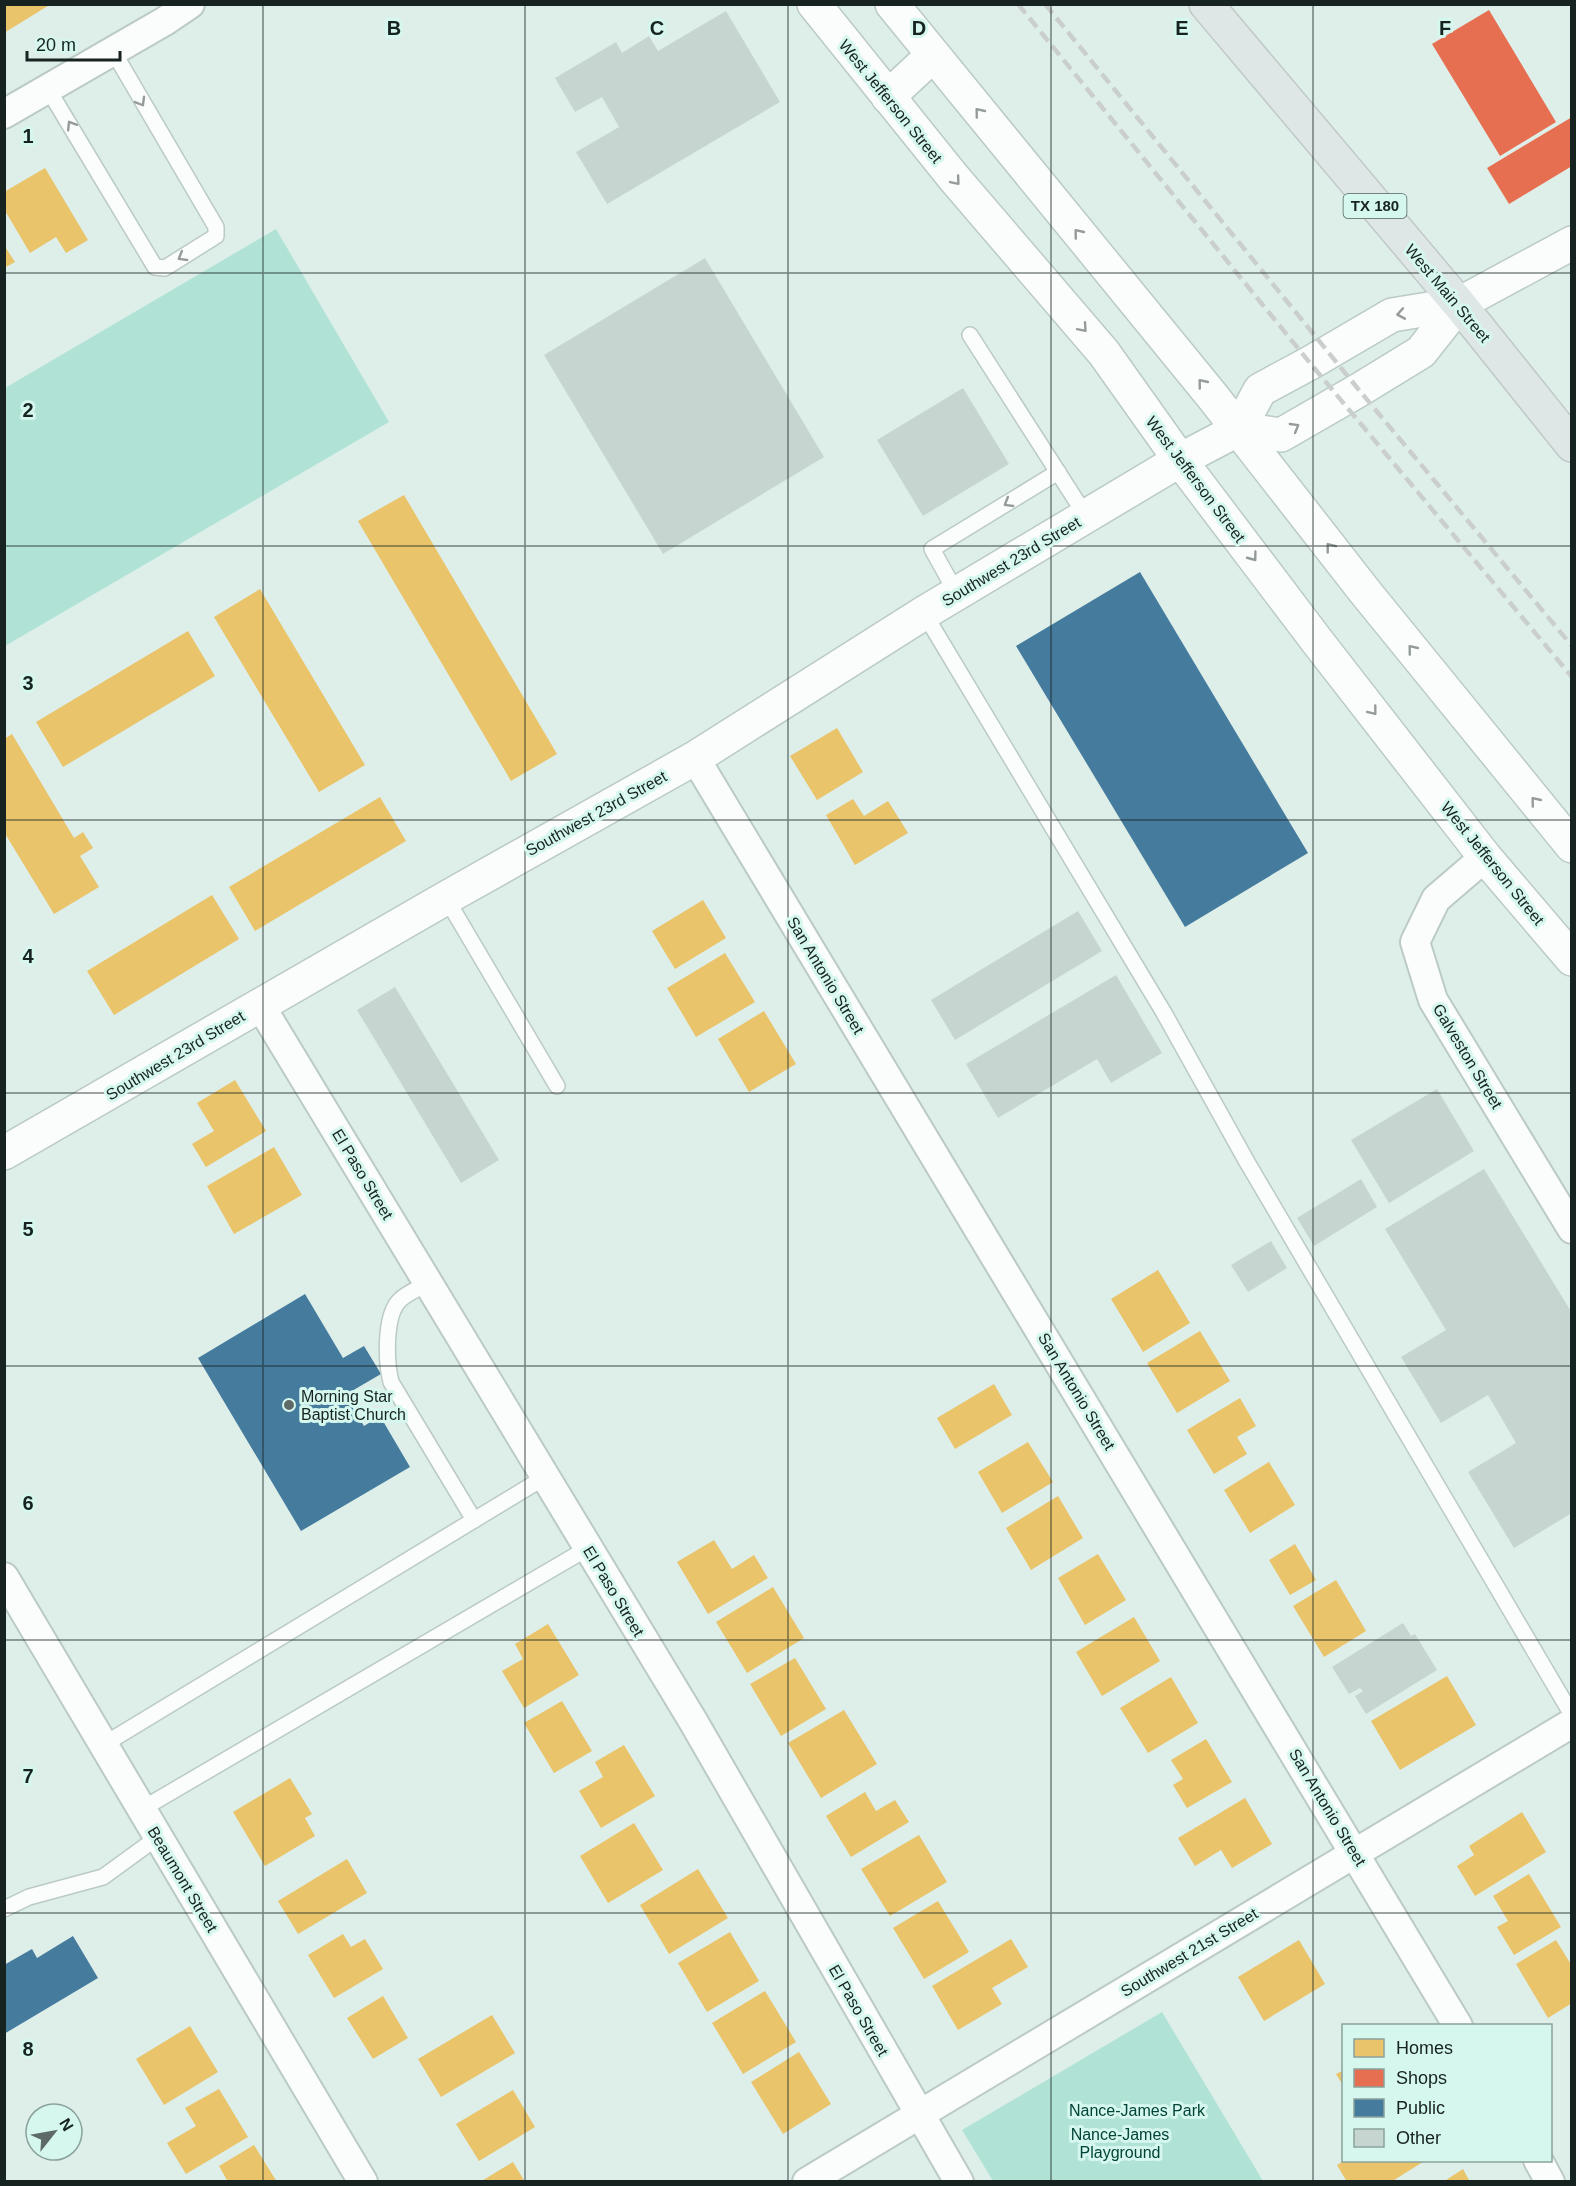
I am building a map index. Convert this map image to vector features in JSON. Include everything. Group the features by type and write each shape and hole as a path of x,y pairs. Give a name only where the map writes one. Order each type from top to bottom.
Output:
{"main road":[{"name":"West Jefferson Street","path":"814,4 954,178 1104,353 1180,460 1485,857 1572,958"},
{"path":"892,4 1239,429 1366,593 1572,846"},
{"name":"West Main Street","path":"1206,4 1459,304 1572,445"},
{"path":"888,97 933,55"},
{"path":"1239,429 1260,390 1392,315 1459,304 1572,243"},
{"path":"1239,429 1281,435 1290,430 1421,352 1459,304"},
{"name":"Southwest 23rd Street","path":"4,1153 446,898 695,758 924,613 1180,460 1239,429"}],"street":[{"path":"4,114 112,51 160,13 189,4"},
{"name":"San Antonio Street","path":"695,758 1457,2024"},
{"name":"Galveston Street","path":"1485,857 1436,899 1415,942 1434,1000 1572,1229"},
{"name":"El Paso Street","path":"260,1005 693,1721 959,2181"},
{"name":"Beaumont Street","path":"4,1577 363,2181"},
{"name":"Southwest 21st Street","path":"807,2181 1572,1723"},
{"path":"1539,2162 1550,2181"}],"lane":[{"path":"48,89 155,267 165,268 216,236 216,227 112,51"},
{"path":"970,335 1086,516"},
{"path":"957,594 932,549 1058,472"},
{"path":"924,613 1164,1013 1253,1172 1572,1715"},
{"path":"446,898 557,1086"},
{"path":"428,1283 400,1300 391,1315 387,1366 391,1382 474,1520"},
{"path":"103,1745 545,1477"},
{"path":"142,1809 588,1548"},
{"path":"4,1909 29,1897 103,1877 158,1837"}],"green space":[{"path":"276,229 389,422 5,646 5,388"},
{"name":"Nance-James Park","path":"1162,2012 1263,2181 993,2181 962,2130"}],"building: Homes":[{"path":"4,4 51,4 4,33"},
{"path":"45,168 88,240 66,253 56,237 30,253 4,209 4,192"},
{"path":"4,245 15,262 4,268"},
{"path":"404,495 557,754 511,781 358,521"},
{"path":"260,589 365,765 319,792 214,617"},
{"path":"188,631 215,676 63,767 36,722"},
{"path":"837,728 863,772 817,800 790,756"},
{"path":"12,734 74,838 83,832 93,848 80,856 99,887 54,914 4,832 4,739"},
{"path":"380,797 406,841 255,931 229,887"},
{"path":"853,799 864,816 888,801 908,833 855,865 826,815"},
{"path":"212,895 239,939 114,1015 87,971"},
{"path":"703,900 726,938 675,969 652,931"},
{"path":"725,953 755,1002 696,1037 667,988"},
{"path":"764,1011 796,1064 749,1092 718,1039"},
{"path":"235,1080 266,1131 206,1167 192,1144 214,1131 197,1103"},
{"path":"274,1147 302,1195 234,1234 207,1186"},
{"path":"1158,1270 1190,1323 1143,1352 1111,1299"},
{"path":"1200,1331 1230,1381 1177,1413 1147,1363"},
{"path":"994,1384 1012,1415 955,1449 937,1418"},
{"path":"1240,1398 1256,1426 1237,1437 1247,1454 1214,1474 1187,1430"},
{"path":"1028,1442 1053,1482 1002,1513 978,1472"},
{"path":"1269,1462 1295,1505 1250,1533 1224,1490"},
{"path":"1058,1496 1083,1538 1031,1570 1006,1528"},
{"path":"714,1540 732,1569 754,1555 768,1578 708,1614 677,1562"},
{"path":"1295,1544 1316,1580 1290,1595 1269,1560"},
{"path":"1098,1554 1126,1600 1085,1625 1058,1578"},
{"path":"1336,1580 1366,1631 1324,1657 1293,1606"},
{"path":"773,1587 804,1638 747,1673 716,1622"},
{"path":"1134,1617 1160,1661 1102,1696 1076,1652"},
{"path":"548,1624 579,1675 524,1708 502,1671 523,1659 515,1644"},
{"path":"795,1658 826,1709 781,1736 750,1684"},
{"path":"1447,1676 1476,1725 1400,1770 1371,1721"},
{"path":"1171,1677 1198,1723 1148,1753 1120,1708"},
{"path":"562,1701 592,1751 554,1773 524,1723"},
{"path":"844,1710 877,1764 821,1798 788,1743"},
{"path":"1206,1739 1232,1782 1187,1808 1173,1785 1183,1779 1171,1760"},
{"path":"624,1745 655,1796 601,1828 579,1791 603,1777 595,1762"},
{"path":"290,1778 312,1814 305,1818 315,1836 265,1866 233,1812"},
{"path":"865,1792 876,1811 895,1800 909,1822 851,1857 826,1816"},
{"path":"1245,1798 1272,1844 1232,1868 1221,1850 1195,1866 1178,1838"},
{"path":"1522,1812 1546,1852 1475,1896 1457,1866 1474,1855 1469,1846"},
{"path":"634,1823 663,1870 608,1903 580,1856"},
{"path":"919,1835 947,1882 890,1916 861,1869"},
{"path":"347,1859 367,1893 298,1934 278,1901"},
{"path":"698,1869 728,1918 669,1954 640,1905"},
{"path":"1529,1874 1561,1927 1514,1955 1497,1927 1508,1921 1493,1896"},
{"path":"938,1901 969,1952 924,1979 893,1928"},
{"path":"730,1932 759,1981 707,2012 678,1963"},
{"path":"343,1934 351,1947 365,1939 383,1969 334,1998 308,1955"},
{"path":"1011,1939 1028,1967 992,1988 1002,2004 958,2030 932,1986"},
{"path":"1299,1940 1325,1984 1264,2021 1238,1977"},
{"path":"1556,1940 1572,1966 1572,2003 1548,2018 1516,1964"},
{"path":"765,1991 796,2042 743,2074 712,2023"},
{"path":"383,1996 408,2038 373,2059 347,2018"},
{"path":"492,2015 515,2053 441,2097 418,2059"},
{"path":"190,2026 218,2072 164,2105 136,2059"},
{"path":"799,2052 831,2104 783,2134 751,2082"},
{"path":"1342,2071 1342,2084 1336,2074"},
{"path":"219,2089 248,2137 186,2174 167,2143 196,2126 185,2108"},
{"path":"513,2090 535,2127 479,2161 456,2124"},
{"path":"254,2145 277,2182 228,2182 219,2166"},
{"path":"513,2162 525,2182 480,2182"},
{"path":"1342,2162 1423,2162 1391,2182 1347,2182 1337,2165"},
{"path":"1463,2169 1470,2182 1443,2182"}],"building: Shops":[{"path":"1489,10 1556,122 1500,156 1432,44"},
{"path":"1572,117 1572,166 1509,204 1487,168"}],"building: Public":[{"path":"1140,572 1308,853 1185,927 1016,646"},
{"name":"Morning Star Baptist Church","path":"305,1294 343,1358 364,1346 381,1374 345,1395 364,1426 380,1416 410,1467 301,1531 198,1358"},
{"path":"73,1936 98,1978 4,2034 4,1965 32,1949 37,1958"}],"building: Other":[{"path":"726,11 780,102 607,204 576,152 619,127 602,97 575,112 555,78 616,42 622,53 649,36 658,51"},
{"path":"705,258 824,457 663,554 544,355"},
{"path":"963,388 1009,464 923,516 877,440"},
{"path":"1078,911 1102,951 955,1040 931,1000"},
{"path":"1116,975 1162,1053 1111,1083 1097,1059 998,1118 966,1064"},
{"path":"395,987 499,1160 461,1183 357,1010"},
{"path":"1437,1089 1474,1151 1389,1203 1351,1140"},
{"path":"1484,1169 1572,1313 1572,1513 1514,1548 1468,1472 1516,1443 1488,1395 1441,1423 1401,1357 1446,1330 1385,1229"},
{"path":"1361,1179 1377,1207 1314,1246 1297,1218"},
{"path":"1271,1241 1287,1268 1248,1292 1231,1265"},
{"path":"1403,1623 1411,1636 1415,1634 1437,1670 1366,1714 1355,1696 1363,1691 1360,1688 1349,1694 1332,1667"}],"railway":[{"path":"1018,4 1310,363 1572,677"},
{"path":"1045,4 1359,390 1572,646"}],"place":[{"name":"Morning Star Baptist Church","path":"289,1405"}],"park label":[{"name":"Nance-James Playground","path":"1120,2143"}]}
